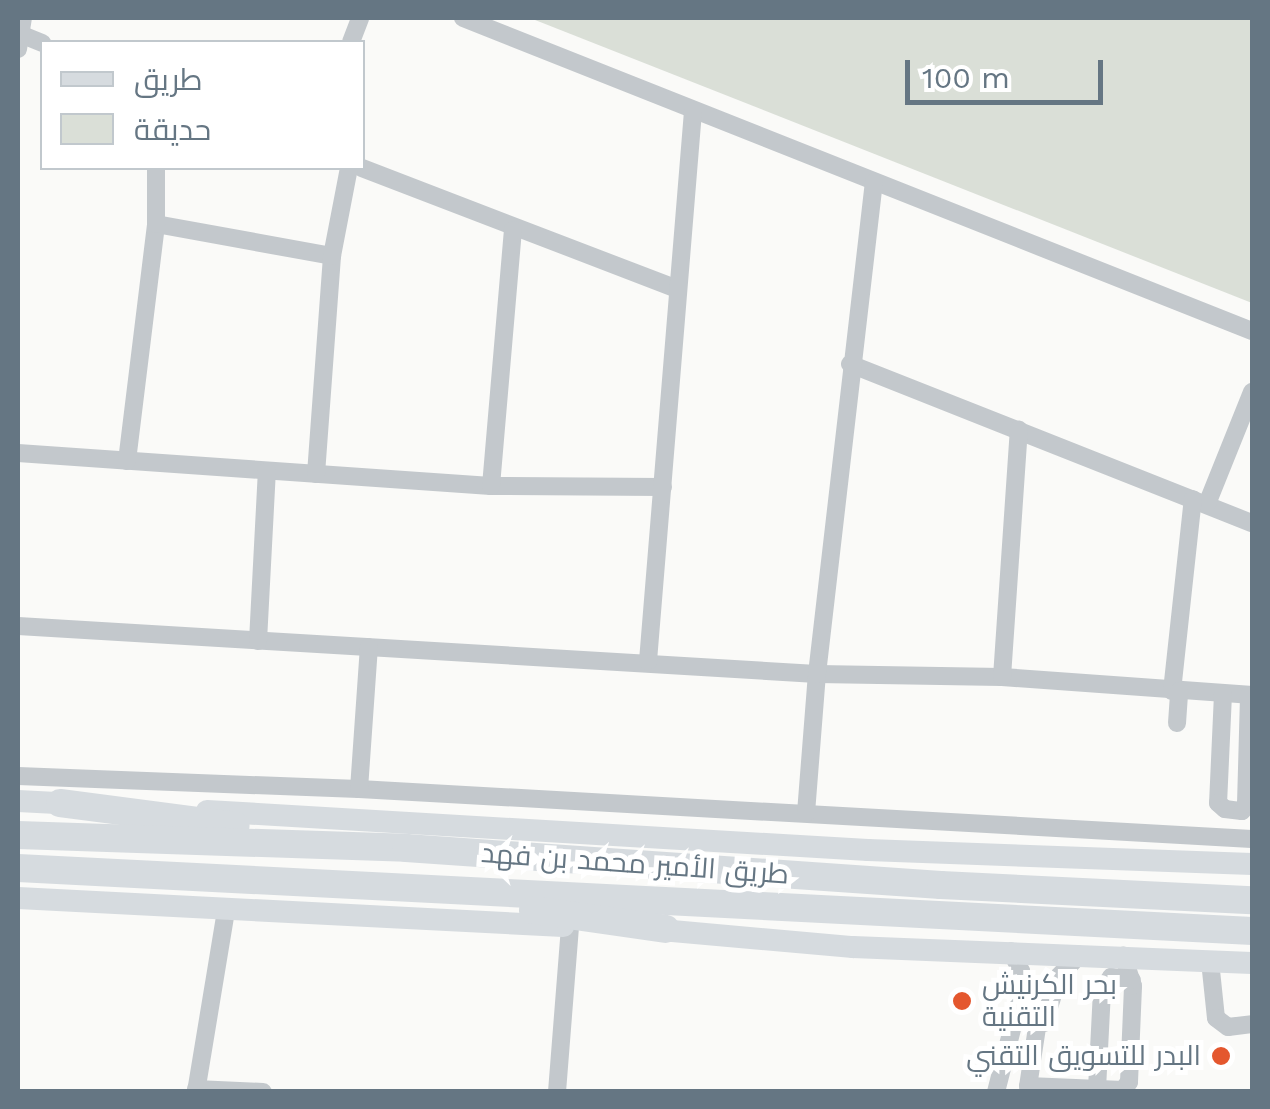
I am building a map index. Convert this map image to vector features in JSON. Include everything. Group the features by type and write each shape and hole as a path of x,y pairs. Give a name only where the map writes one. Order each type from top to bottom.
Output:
{"highway":[{"path":"60,803 406,848"},
{"name":"طريق الأمير محمد بن فهد","path":"18,834 406,848 941,885 1252,900"},
{"name":"طريق الأمير محمد بن فهد","path":"18,868 1252,930"},
{"path":"248,880 666,929"}],"main road":[{"path":"18,801 868,850 1252,864"},
{"path":"18,898 226,911 666,929 853,947 1252,962"}],"street":[{"path":"463,18 1252,331"},
{"path":"648,661 693,111"},
{"path":"365,169 513,230 677,289"},
{"path":"127,461 156,224 156,170"},
{"path":"316,474 332,256 349,170"},
{"path":"806,813 850,364 874,182"},
{"path":"156,224 332,256"},
{"path":"491,486 513,230"},
{"path":"850,364 1252,522"},
{"path":"1177,723 1175,691 1200,502 1252,392"},
{"path":"1002,677 1019,430"},
{"path":"18,454 491,486 663,487"},
{"path":"258,641 266,471"},
{"path":"18,626 817,674 1002,677 1251,695 1246,804 1242,810 1225,809 1218,803 1222,694"},
{"path":"360,789 369,647"},
{"path":"18,776 360,789 1252,838"},
{"path":"226,911 196,1090 262,1092"},
{"path":"557,1092 570,926"},
{"path":"996,1092 1018,1006 1021,971 1011,950"},
{"path":"1027,1089 1059,976 1080,954"},
{"path":"1027,1089 1123,1090 1128,1082 1132,980 1123,956"},
{"path":"1210,960 1216,1018 1228,1026 1252,1024"},
{"path":"1096,1089 1102,990 1110,977 1132,980"},
{"path":"1018,1006 1027,995 1035,994 1040,1008 1027,1089"}],"green space":[{"path":"530,18 1252,18 1252,303"}],"place":[{"name":"بحر الكرنيش التقنية","path":"962,1001"},
{"name":"البدر للتسويق التقني","path":"1221,1056"}]}
